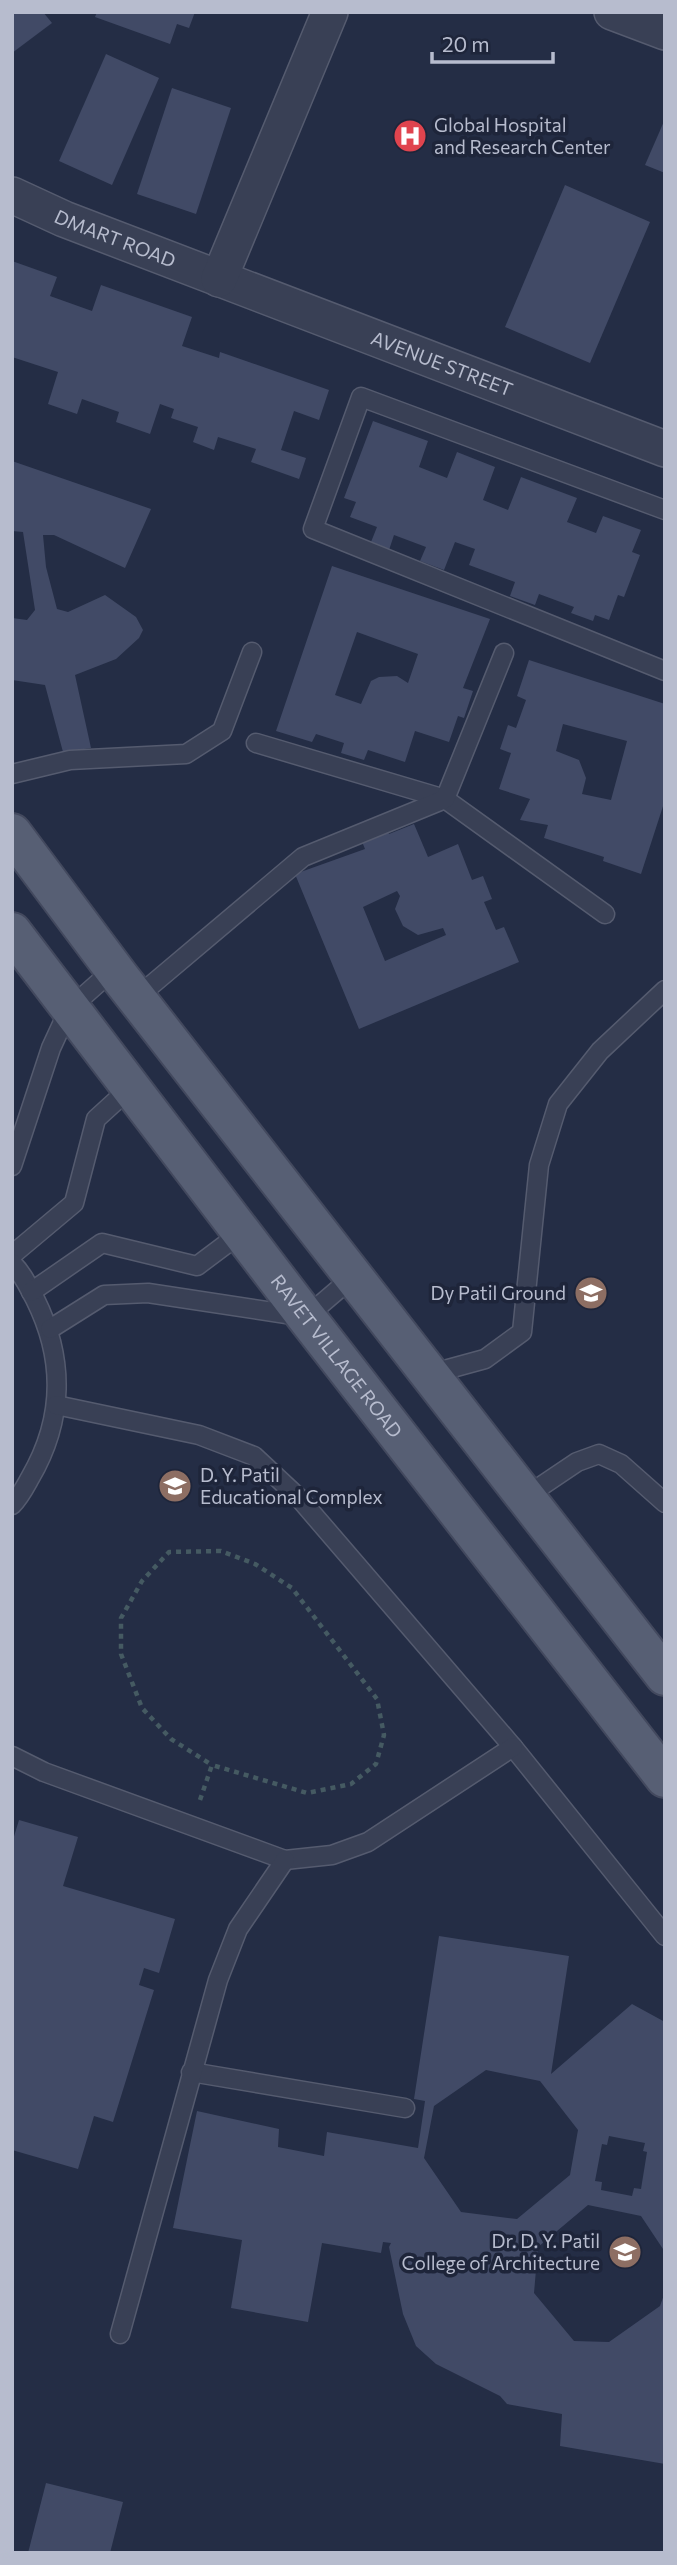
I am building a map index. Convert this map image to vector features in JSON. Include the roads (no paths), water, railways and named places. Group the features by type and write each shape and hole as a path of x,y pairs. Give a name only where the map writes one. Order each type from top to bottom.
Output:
{"main road":[{"path":"12,833 125,983 665,1676"},
{"name":"RAVET VILLAGE ROAD","path":"12,932 306,1317 665,1778"}],"street":[{"path":"219,279 330,12"},
{"path":"612,12 665,32"},
{"name":"DMART ROAD","path":"12,195 64,219 219,279"},
{"name":"AVENUE STREET","path":"219,279 665,449"}],"lane":[{"path":"665,510 361,397 313,529 665,671"},
{"path":"12,774 70,760 186,754 222,731 252,652"},
{"path":"12,1166 51,1048 69,1009 125,983 303,857 445,799 504,653"},
{"path":"256,743 445,799 605,914"},
{"path":"430,1374 485,1359 522,1332 538,1165 558,1104 600,1051 665,990"},
{"path":"12,1255 74,1203 96,1119 130,1088"},
{"path":"32,1292 102,1243 197,1266 242,1233"},
{"path":"12,1263 22,1273 50,1329 57,1367 56,1405 43,1456 12,1505"},
{"path":"50,1329 104,1295 148,1293 306,1317 354,1276"},
{"path":"56,1405 199,1435 254,1456 299,1498 513,1747 665,1936"},
{"path":"525,1497 577,1462 598,1454 621,1464 665,1503"},
{"path":"12,1756 44,1772 285,1860 332,1855 368,1842 513,1747"},
{"path":"120,2334 218,1980 239,1929 285,1860"},
{"path":"191,2072 405,2108"}],"place":[{"name":"Global Hospital and Research Center","path":"410,136"},
{"name":"Dy Patil Ground","path":"591,1293"},
{"name":"D. Y. Patil Educational Complex","path":"175,1486"},
{"name":"Dr. D. Y. Patil College of Architecture","path":"625,2252"}]}
